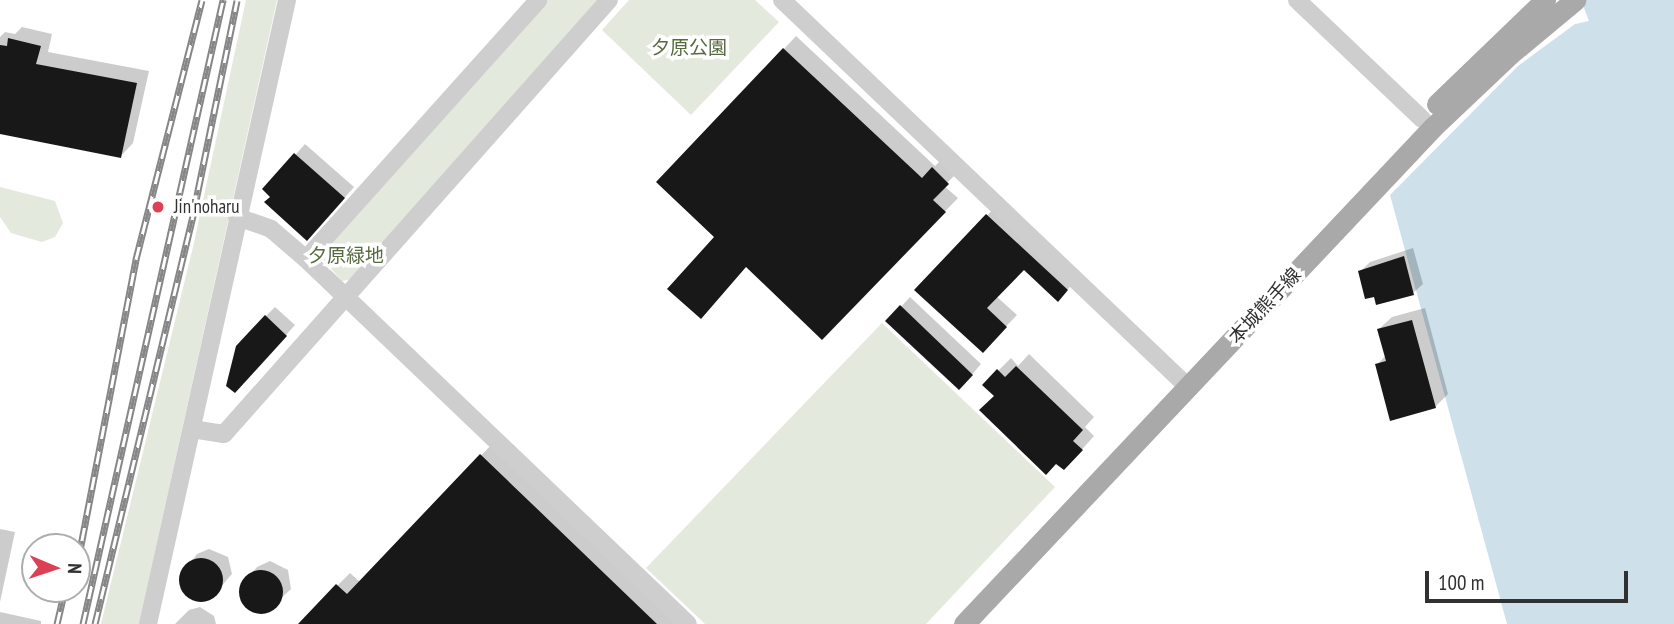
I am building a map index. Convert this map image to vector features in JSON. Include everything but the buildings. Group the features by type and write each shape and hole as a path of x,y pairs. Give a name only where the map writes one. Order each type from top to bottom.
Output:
{"main road":[{"name":"本城熊手線","path":"950,624 1433,127 1559,2"},
{"name":"本城熊手線","path":"964,624 1422,119 1559,2"}],"street":[{"path":"148,624 287,0"},
{"path":"306,259 538,0"},
{"path":"192,429 224,434 609,0"},
{"path":"782,0 1184,384"},
{"path":"1297,0 1422,119"},
{"path":"237,217 271,229 306,259 688,624"}],"green space":[{"path":"246,0 277,0 139,624 101,624 193,247"},
{"name":"夕原緑地","path":"548,0 602,0 352,279 342,281 319,255"},
{"name":"夕原公園","path":"629,0 755,0 779,22 691,115 602,30"},
{"path":"0,187 55,201 63,223 55,237 42,242 11,233 0,217"},
{"path":"882,323 1055,487 926,624 705,624 646,568"}],"water":[{"path":"1581,0 1674,0 1674,624 1507,624 1390,195 1518,66 1575,24 1589,21"}],"railway":[{"path":"83,533 136,259 202,0"},
{"path":"83,624 223,0"},
{"path":"95,624 193,215 237,0"},
{"path":"57,624 62,603"}],"place":[{"name":"Jin'noharu","path":"158,207"}]}
